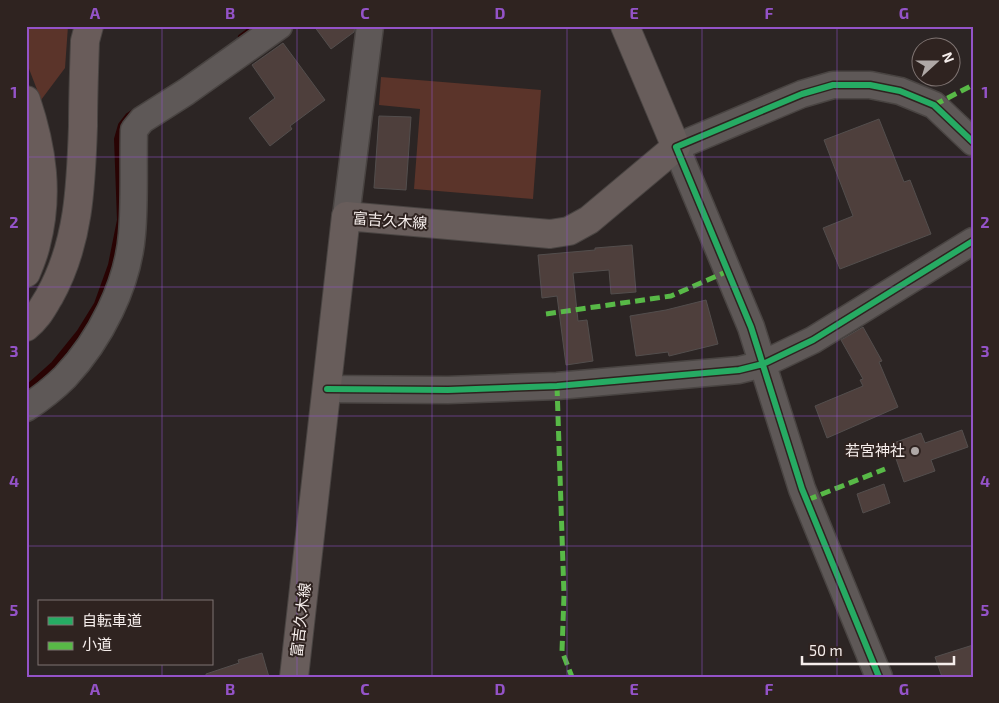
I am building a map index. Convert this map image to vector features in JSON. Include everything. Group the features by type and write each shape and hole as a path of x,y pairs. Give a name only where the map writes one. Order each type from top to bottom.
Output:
{"highway":[{"path":"26,327 37,318 58,281 69,251 78,210 82,152 85,41 89,26"},
{"path":"26,100 34,122 44,183 41,222 36,245 26,273"}],"main road":[{"path":"625,26 676,147"},
{"name":"富吉久木線","path":"294,677 346,216 550,234 569,231 589,220 676,147"}],"street":[{"path":"26,408 65,376 94,338 113,305 124,276 131,247 134,130 142,120 186,92 279,26"},
{"path":"346,216 370,26"},
{"path":"879,677 802,489 751,327 676,147 802,94 833,85 870,85 900,91 934,105 973,142"},
{"path":"327,389 448,390 557,386 739,370 763,364 813,340 973,241"}],"shaded area":[{"path":"26,26 68,26 65,68 41,100 26,61"},
{"path":"381,77 541,90 533,199 414,189 420,109 379,105"}],"building":[{"path":"314,26 355,26 354,32 331,49"},
{"path":"283,43 325,100 290,126 292,129 270,146 249,118 275,98 252,65"},
{"path":"379,116 411,117 406,190 374,188"},
{"path":"879,119 904,182 910,180 931,234 840,269 823,228 853,216 824,140"},
{"path":"632,245 636,292 611,294 609,270 573,273 578,321 587,320 593,361 566,365 557,296 542,298 538,255"},
{"path":"706,300 718,344 669,356 668,352 636,356 630,316 666,310"},
{"path":"863,327 882,361 879,362 898,407 827,438 815,406 863,386 860,380 863,379 841,340"},
{"path":"962,430 968,447 931,460 935,471 904,482 891,444 921,433 925,443"},
{"path":"884,484 890,503 863,513 857,494"},
{"path":"973,645 973,677 942,677 935,657"},
{"path":"262,653 269,677 206,677 206,674 239,663 238,660"}],"waterway":[{"path":"241,37 256,26"},
{"path":"26,389 54,364 79,333 97,304 111,265 120,220 117,139 121,125 134,112"}],"marked path":[{"path":"934,105 973,85"},
{"path":"546,314 671,296 728,271"},
{"path":"557,386 564,595 562,651 572,677"},
{"path":"807,500 885,469"}],"cycle path":[{"path":"879,677 802,489 751,327 676,147 802,94 833,85 870,85 900,91 934,105 973,142"},
{"path":"327,389 448,390 557,386 739,370 763,364 813,340 973,241"}],"place":[{"name":"若宮神社","path":"915,451"}]}
